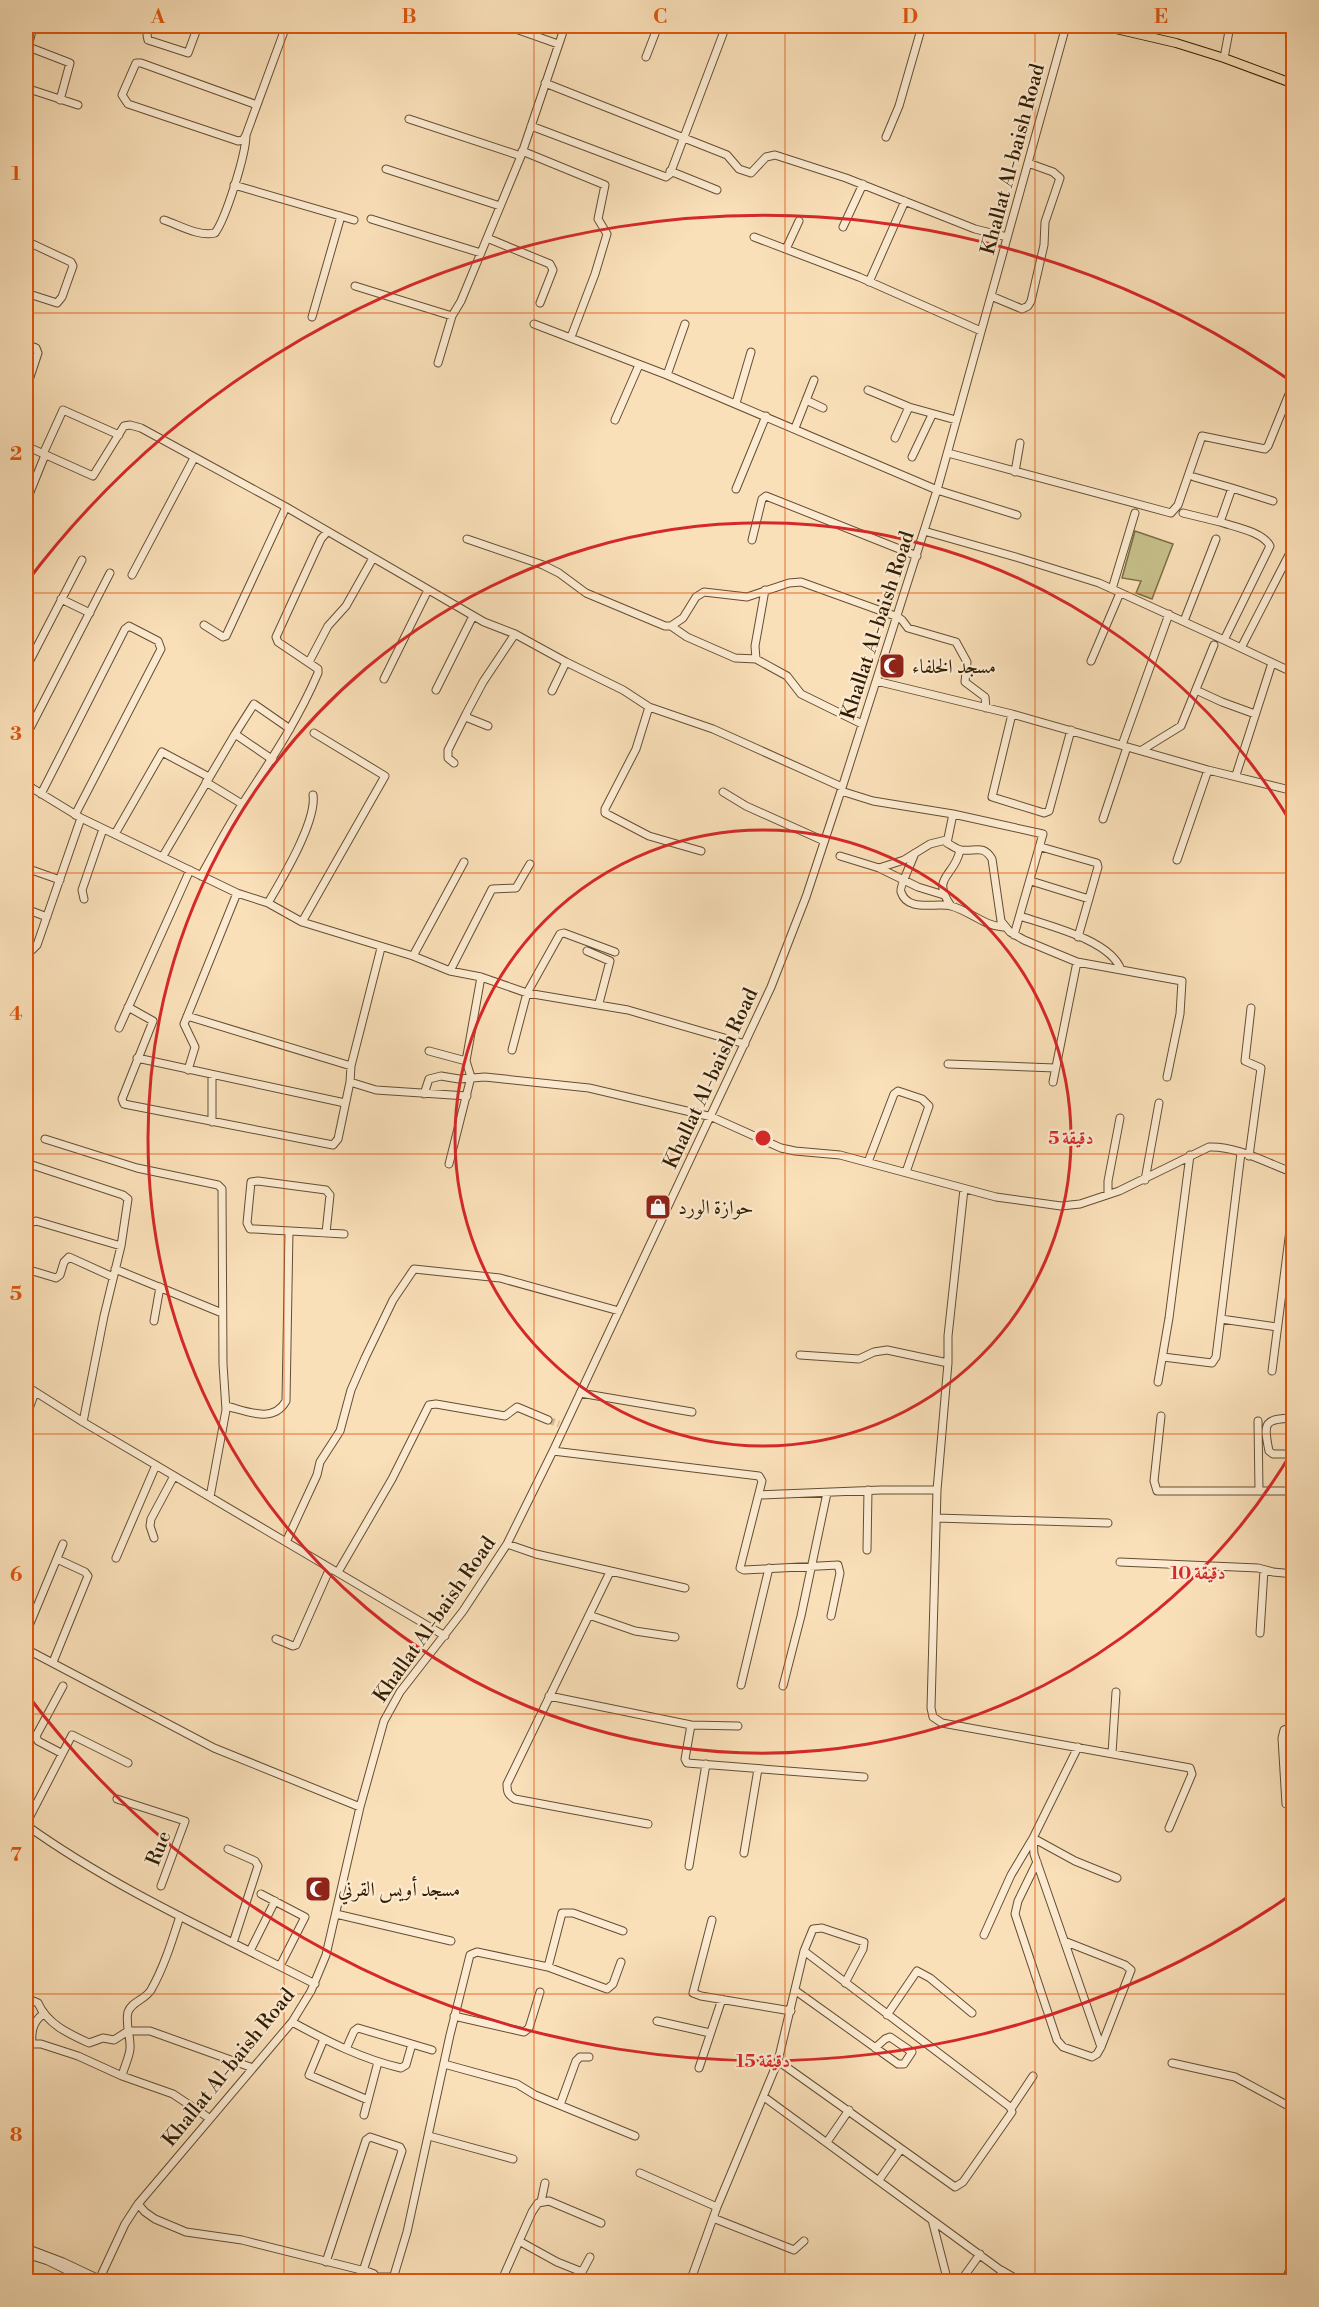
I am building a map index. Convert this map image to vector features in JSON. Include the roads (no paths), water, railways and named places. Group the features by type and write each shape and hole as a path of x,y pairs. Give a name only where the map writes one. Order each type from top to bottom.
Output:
{"main road":[{"path":"1103,26 1176,43 1293,84"}],"street":[{"path":"26,56 33,26"},
{"path":"149,26 148,40 185,52 190,51 198,26"},
{"path":"164,220 198,232 215,233 245,153 246,135 286,26"},
{"path":"507,26 558,44"},
{"path":"438,363 452,316 461,301 488,238 521,153 565,26"},
{"path":"646,57 658,26"},
{"path":"531,126 666,177 726,26"},
{"path":"886,137 899,106 922,26"},
{"name":"Khallat Al-baish Road","path":"96,2281 125,2224 138,2204 292,2022 315,1984 326,1955 360,1807 384,1721 400,1692 479,1589 507,1544 771,987 806,897 917,556 948,453 1066,26"},
{"path":"1224,58 1229,26"},
{"path":"27,47 70,63 60,100"},
{"path":"246,135 238,141 128,104 123,95 133,67 136,63 141,63 257,105"},
{"path":"545,83 728,155 744,172 750,173 756,170 766,157 775,155 863,184 975,229 1007,237"},
{"path":"26,88 78,105"},
{"path":"410,119 521,153 605,185 598,219 606,231 606,238 571,337"},
{"path":"991,296 1022,309 1031,301 1044,245 1045,222 1060,178 1053,172 1028,163"},
{"path":"386,169 500,206"},
{"path":"670,171 717,190"},
{"path":"843,227 863,184"},
{"path":"234,185 354,220"},
{"path":"869,282 905,201"},
{"path":"312,317 341,216"},
{"path":"371,219 481,253"},
{"path":"786,249 799,221"},
{"path":"754,237 869,282 981,331"},
{"path":"488,238 550,264 553,270 540,303"},
{"path":"26,242 71,262 73,266 62,297 57,303 26,293"},
{"path":"355,286 452,316"},
{"path":"534,324 667,375 937,490 1017,514"},
{"path":"667,375 686,324"},
{"path":"26,344 36,348 38,353 26,389"},
{"path":"736,404 751,352"},
{"path":"615,420 639,365"},
{"path":"795,428 814,380"},
{"path":"948,453 1171,513 1178,505 1202,436 1265,449 1293,382"},
{"path":"868,390 932,415 956,420"},
{"path":"806,400 823,408"},
{"path":"895,438 909,406"},
{"path":"26,502 63,410 119,435"},
{"path":"912,458 932,415"},
{"path":"736,489 766,416"},
{"path":"26,446 93,476 126,425 135,426 286,507 473,616 515,634 566,663 623,690 649,707 713,729 873,801 1041,832 1044,836 1014,935"},
{"path":"1015,472 1020,443"},
{"path":"132,575 194,458"},
{"path":"1194,477 1274,501"},
{"path":"1221,522 1232,488"},
{"path":"752,540 762,499 766,496 917,556"},
{"path":"204,625 226,636 286,507"},
{"path":"1112,589 1135,513"},
{"path":"1183,513 1221,522 1252,533 1268,541 1270,546 1224,640"},
{"path":"201,876 242,804 273,760 306,702 319,671 278,642 276,636 321,539 327,531"},
{"path":"924,531 1019,558 1120,592 1293,673"},
{"path":"467,539 543,565 559,573 586,593 653,622 671,626 687,637 735,658 756,659 787,676 801,694 862,724"},
{"path":"1184,621 1216,539"},
{"path":"1241,648 1293,545"},
{"path":"309,662 328,626 346,606 373,558"},
{"path":"26,668 82,560"},
{"path":"26,736 110,573"},
{"path":"671,626 683,618 696,597 704,592 747,597 789,583 801,582 898,617 908,628 956,642 967,663 965,682 985,697 986,708"},
{"path":"384,679 428,590"},
{"path":"756,659 755,646 765,590"},
{"path":"1091,661 1120,592"},
{"path":"61,599 90,613"},
{"path":"1102,819 1169,614"},
{"path":"436,690 473,616"},
{"path":"26,950 32,950 37,945 60,880 78,817 161,649 158,641 136,628 129,626 125,629 41,794"},
{"path":"454,763 448,758 448,750 483,682 515,634"},
{"path":"1142,750 1181,726 1214,645"},
{"path":"552,691 566,663"},
{"path":"1236,775 1272,663"},
{"path":"876,681 1012,714 1208,770 1236,775 1293,791"},
{"path":"1196,690 1255,714"},
{"path":"163,856 254,704 290,729"},
{"path":"649,707 636,749 605,813 649,836 701,851"},
{"path":"466,714 468,718 488,726"},
{"path":"1012,714 992,797 1044,813 1049,811 1071,730"},
{"path":"302,922 385,776 314,733"},
{"path":"235,734 273,760"},
{"path":"115,834 162,752 242,804"},
{"path":"1177,860 1208,770"},
{"path":"26,784 78,817 237,893 268,903 302,922 412,956 450,971 481,977 526,993 599,1004 664,1019 745,1044"},
{"path":"723,792 746,806 824,842"},
{"path":"268,903 313,813 313,795"},
{"path":"946,840 953,814"},
{"path":"84,899 82,890 103,829"},
{"path":"879,868 904,860 930,844 946,840 960,850 982,849 988,852 992,859 999,912 1004,927 1014,935 1077,962 1182,981 1180,1014 1167,1077"},
{"path":"1041,847 1097,863 1078,937"},
{"path":"951,906 944,895 942,883 960,850"},
{"path":"915,853 900,890 905,898 917,905 951,906 994,926 1004,927"},
{"path":"840,856 879,868 918,887 944,895"},
{"path":"412,956 464,862"},
{"path":"450,971 492,889 516,888 531,864"},
{"path":"26,868 60,880"},
{"path":"119,1028 190,870"},
{"path":"1031,881 1089,899"},
{"path":"188,1070 195,1050 193,1040 184,1026 237,893"},
{"path":"26,909 47,917"},
{"path":"1020,916 1105,949 1118,961 1121,970"},
{"path":"513,1050 526,993 562,933 615,952"},
{"path":"128,1006 153,1021 122,1099 124,1104 333,1145 338,1139 350,1082 351,1066 381,948"},
{"path":"586,951 610,961 599,1004"},
{"path":"1053,1082 1077,962"},
{"path":"449,1164 471,1077 466,1061 481,977"},
{"path":"1249,1156 1262,1068 1245,1061 1251,1008"},
{"path":"187,1016 351,1066"},
{"path":"429,1052 466,1061"},
{"path":"137,1058 345,1103"},
{"path":"948,1064 1055,1068"},
{"path":"212,1076 212,1122"},
{"path":"424,1094 429,1079 435,1076 589,1088 711,1117 781,1148 840,1155 996,1197 1061,1206 1080,1204 1108,1194 1145,1179 1209,1147 1224,1147 1293,1173"},
{"path":"350,1082 376,1090 467,1096"},
{"path":"868,1162 894,1094 898,1091 922,1099 929,1106 906,1172"},
{"path":"1145,1179 1159,1103"},
{"path":"1108,1194 1108,1181 1120,1118"},
{"path":"45,1139 137,1168 220,1186 223,1193 222,1313 226,1406 210,1497"},
{"path":"1163,1357 1214,1361 1241,1153"},
{"path":"1158,1382 1190,1155"},
{"path":"26,1163 126,1196 129,1203 83,1422"},
{"path":"326,1233 330,1195 327,1190 258,1181 252,1182 249,1186 247,1227 250,1229 344,1234"},
{"path":"963,1189 948,1336 948,1363 937,1490 931,1708 933,1717 942,1723 1112,1753 1192,1770 1169,1828"},
{"path":"1272,1371 1293,1199"},
{"path":"26,1239 30,1223 36,1221 120,1246"},
{"path":"226,1406 268,1415 278,1412 286,1401 289,1231"},
{"path":"26,1269 56,1278 60,1275 64,1262 69,1257 160,1287 222,1313"},
{"path":"286,1542 317,1475 320,1462 340,1431 351,1390 365,1358 393,1300 412,1271 419,1268 500,1278 619,1311"},
{"path":"154,1321 160,1287"},
{"path":"1221,1319 1277,1327"},
{"path":"800,1355 859,1359 874,1352 887,1350 948,1363"},
{"path":"26,1386 445,1636"},
{"path":"26,1417 35,1392"},
{"path":"580,1393 692,1412"},
{"path":"276,1639 293,1646 296,1645 334,1570 392,1479 429,1406 436,1404 505,1416 514,1409 520,1408 548,1420"},
{"path":"1161,1416 1154,1481 1157,1491 1293,1491"},
{"path":"1293,1418 1273,1419 1266,1427 1270,1452 1293,1454"},
{"path":"1258,1422 1259,1491"},
{"path":"553,1451 759,1476 762,1481 740,1567 744,1570 836,1564 840,1566 831,1616"},
{"path":"116,1558 156,1465"},
{"path":"154,1538 150,1526 151,1519 174,1476"},
{"path":"759,1495 937,1490"},
{"path":"867,1550 868,1491"},
{"path":"783,1686 827,1492"},
{"path":"936,1518 1108,1523"},
{"path":"26,1633 63,1544"},
{"path":"507,1544 536,1554 685,1588"},
{"path":"53,1662 88,1576 85,1572 57,1559"},
{"path":"1120,1562 1264,1570 1293,1574"},
{"path":"741,1685 769,1568"},
{"path":"1260,1633 1264,1570"},
{"path":"610,1572 507,1784 507,1789 510,1796 648,1824"},
{"path":"589,1615 625,1629 675,1637"},
{"path":"26,1649 214,1748 360,1807"},
{"path":"62,1753 38,1741 36,1737 63,1686"},
{"path":"1112,1753 1116,1692"},
{"path":"549,1696 691,1725 738,1726"},
{"path":"691,1725 685,1761 864,1777"},
{"path":"1286,1804 1282,1738 1284,1730 1293,1726"},
{"path":"128,1763 72,1735 26,1825 96,1871 315,1984"},
{"path":"984,1935 1011,1875 1033,1838 1078,1747"},
{"path":"689,1866 706,1764"},
{"path":"744,1853 758,1769"},
{"name":"Rue","path":"117,1799 185,1821 161,1886"},
{"path":"1033,1838 1033,1849 1037,1862 1101,2047"},
{"path":"1033,1838 1075,1861 1117,1878"},
{"path":"228,1849 255,1861 258,1866 233,1943"},
{"path":"1037,1862 1015,1911 1057,2040 1063,2047 1088,2057 1095,2056 1101,2047 1131,1970 1125,1965 1064,1941"},
{"path":"261,1894 304,1917 280,1966"},
{"path":"250,1951 275,1901"},
{"path":"548,1967 562,1913 573,1913 623,1931"},
{"path":"336,1914 451,1941"},
{"path":"122,2076 130,2048 127,2023 129,2009 150,1991 166,1957 180,1916"},
{"path":"712,1920 692,1991 698,1995 791,2011"},
{"path":"690,2282 717,2207 778,2061 804,1951 814,1928 863,1941 863,1949 845,1983"},
{"path":"804,1951 1011,2109"},
{"path":"138,2204 156,2219 186,2232 242,2240 363,2271 377,2279 393,2279 409,2223 454,2016 468,1960 473,1953 548,1967 607,1989 613,1984 621,1962"},
{"path":"887,2015 917,1971 930,1977 972,2013"},
{"path":"796,1991 875,2048 902,2066 912,2052 890,2037 885,2038 875,2048"},
{"path":"454,2016 525,2032 529,2028 540,1992"},
{"path":"26,1998 38,2003 43,2014 53,2024 89,2043 103,2038 114,2040 128,2031 150,2031 253,2068"},
{"path":"699,2068 722,1999"},
{"path":"43,2014 35,2020 31,2033 32,2044 41,2044 78,2056 122,2076 172,2094 209,2118"},
{"path":"657,2021 710,2033"},
{"path":"292,2022 324,2039 378,2062 405,2067 412,2044"},
{"path":"346,2049 354,2030 358,2028 432,2050"},
{"path":"324,2039 308,2074 368,2100"},
{"path":"560,2105 576,2061 580,2057 589,2057"},
{"path":"778,2061 958,2187 1010,2116 1011,2109 1033,2076"},
{"path":"364,2115 378,2062"},
{"path":"1172,2063 1235,2077 1293,2109"},
{"path":"444,2064 517,2084 560,2105 635,2136"},
{"path":"764,2097 1003,2271 1022,2282"},
{"path":"827,2142 849,2110"},
{"path":"429,2136 513,2159"},
{"path":"326,2262 366,2140 375,2137 400,2147 402,2151 363,2271"},
{"path":"879,2180 901,2149"},
{"path":"640,2173 717,2207"},
{"path":"501,2282 534,2208 541,2202 545,2182"},
{"path":"541,2202 556,2203 601,2223"},
{"path":"713,2218 775,2242 787,2249 794,2250 804,2241"},
{"path":"932,2220 948,2282"},
{"path":"519,2241 557,2262 582,2272 590,2257"},
{"path":"26,2248 63,2262 96,2281"},
{"path":"26,2254 96,2281"},
{"path":"960,2282 980,2254"},
{"path":"1290,2282 1287,2277 1293,2259"},
{"path":"994,2282 1003,2271"}],"tunnel":[{"path":"548,1420 559,1424"}],"place":[{"name":"مسجد الخلفاء","path":"892,666"},
{"name":"حوازة الورد","path":"658,1207"},
{"name":"مسجد أويس القرني","path":"318,1889"}]}
